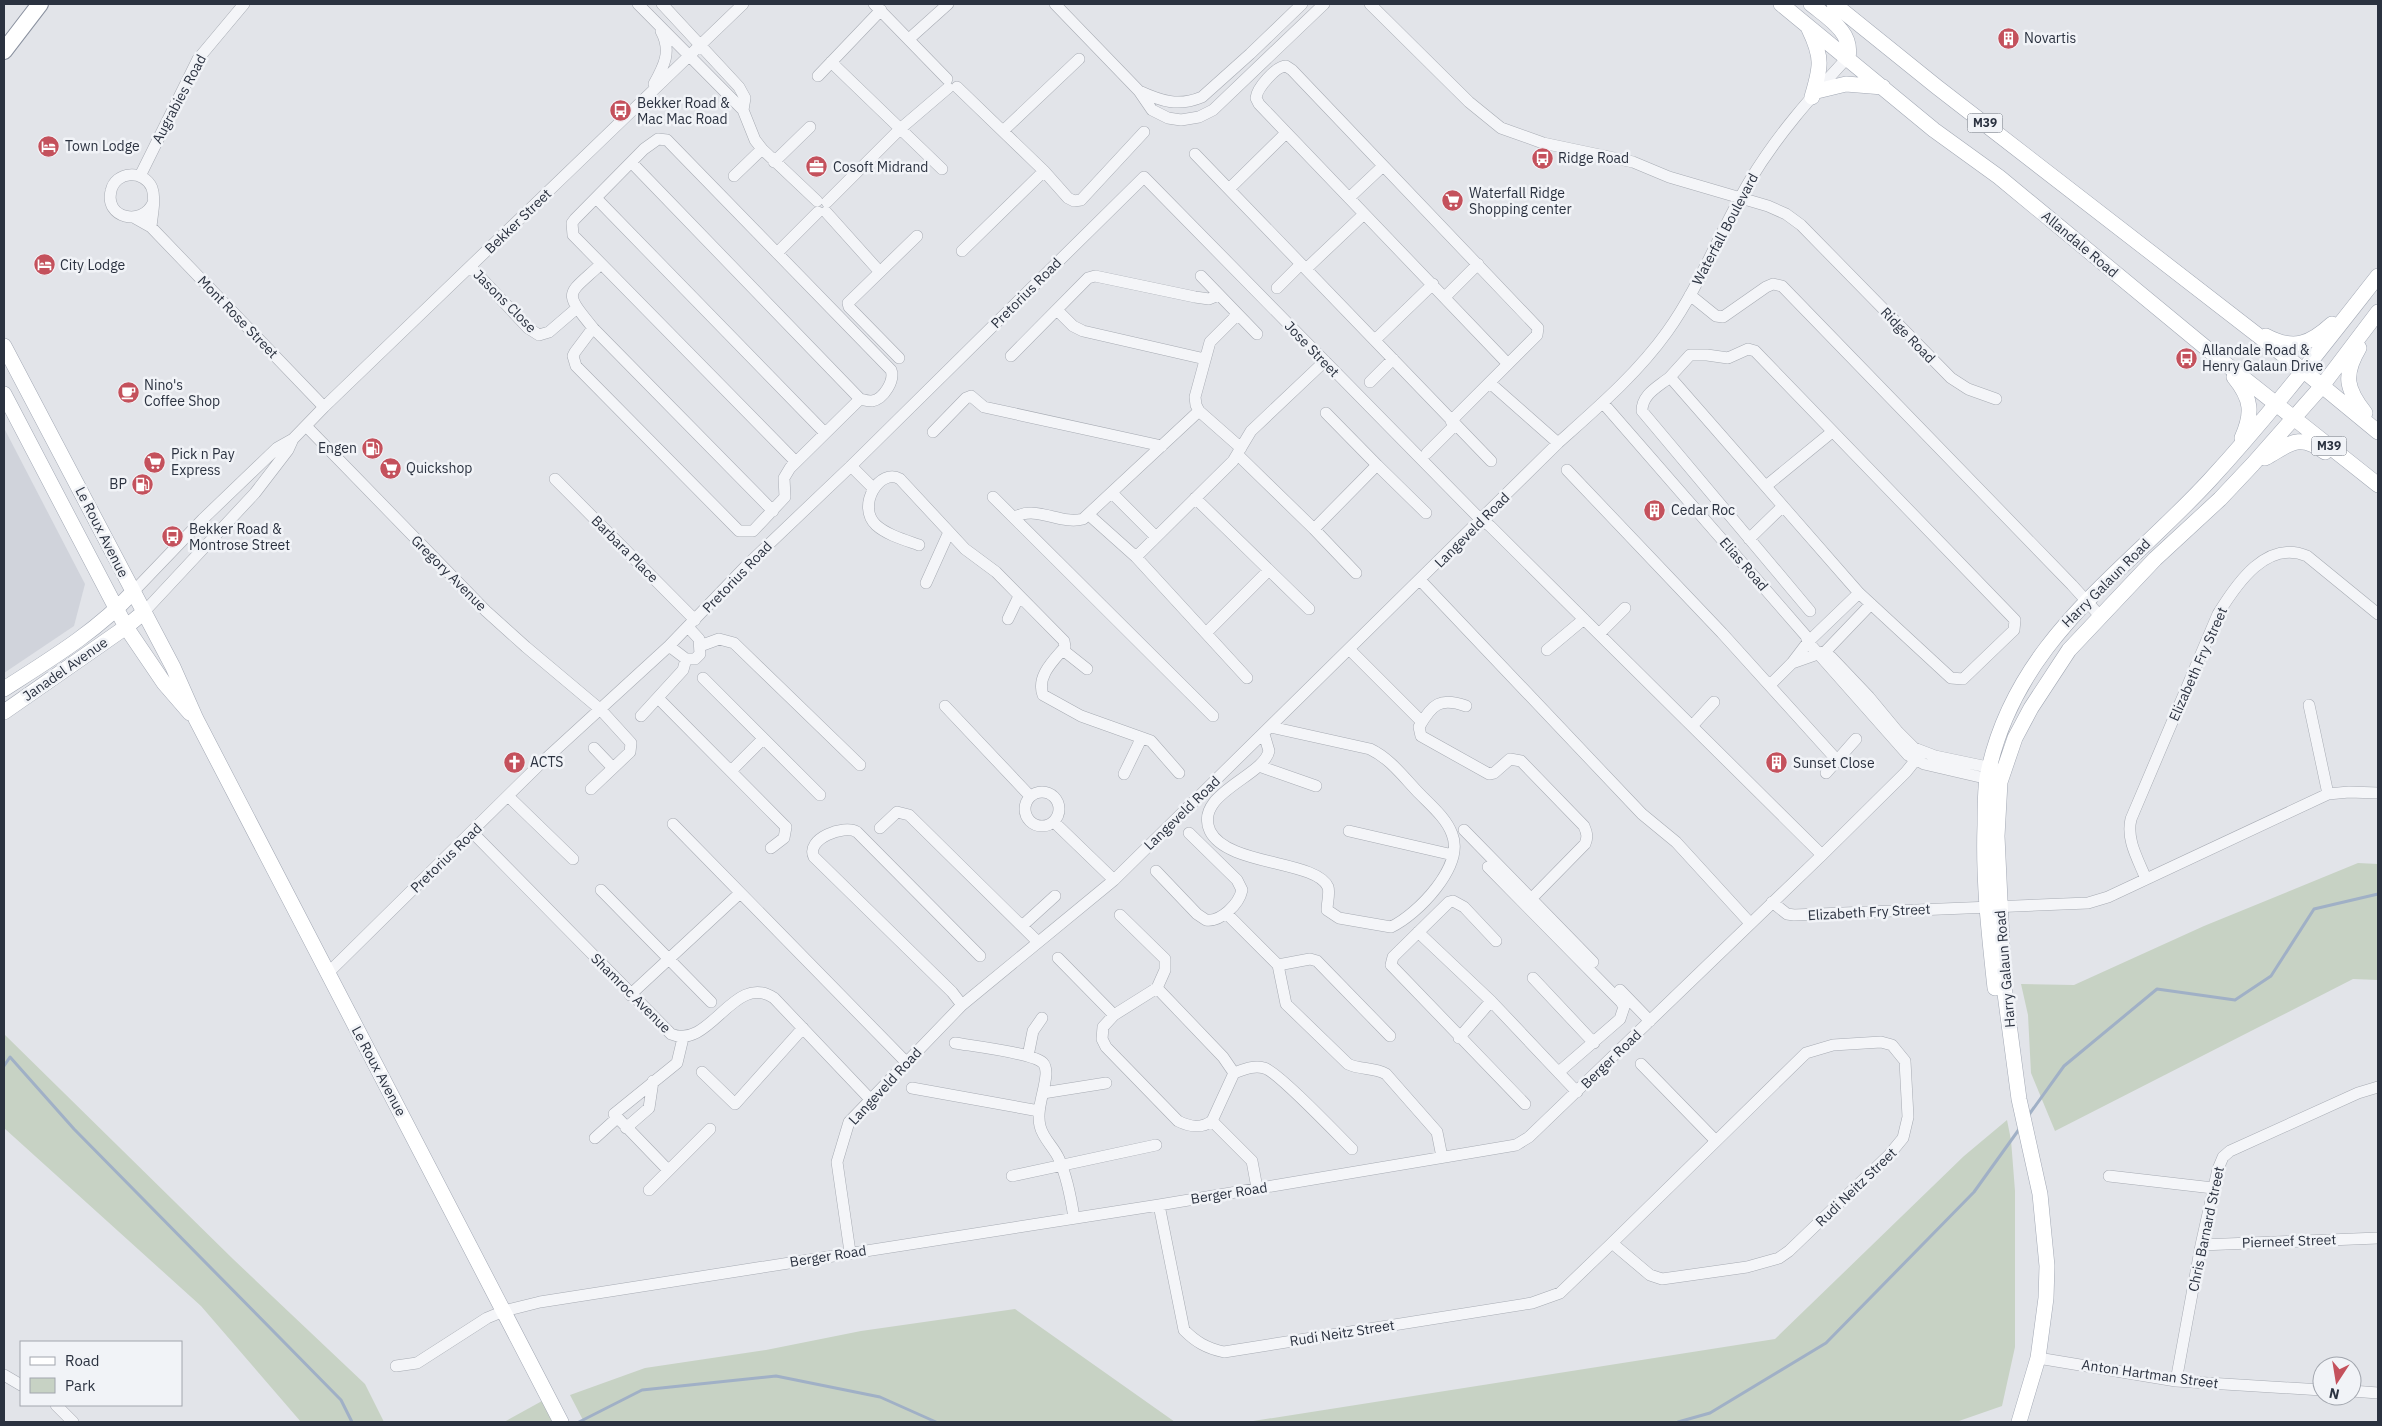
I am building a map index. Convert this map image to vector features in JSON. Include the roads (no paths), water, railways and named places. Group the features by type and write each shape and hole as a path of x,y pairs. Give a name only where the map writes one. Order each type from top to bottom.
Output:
{"highway":[{"path":"4,50 40,4"}],"main road":[{"name":"Allandale Road","path":"1781,4 1848,57 1934,130 1999,177 2217,357 2378,486"},
{"path":"1811,4 1845,34 1849,44 1848,57"},
{"name":"M39","path":"1834,4 2304,371 2378,431"},
{"path":"1808,26 1817,45 1820,69 1814,94"},
{"path":"1814,94 1846,84 1883,87"},
{"path":"2242,324 2273,340 2295,344 2307,343 2321,334 2367,290 2378,276"},
{"name":"Harry Galaun Road","path":"2019,1422 2038,1358 2046,1298 2047,1266 2040,1194 2019,1098 2013,1059 2008,1048 1995,988 1993,906 1997,836 1995,775 2012,703 2030,668 2086,599 2187,504 2238,449 2304,371 2367,290"},
{"path":"2378,313 2353,357 2348,376 2350,390 2354,399 2378,431"},
{"name":"Harry Galaun Road","path":"1995,775 2039,694 2069,650 2100,616 2253,464 2322,386 2378,313"},
{"name":"Le Roux Avenue","path":"4,346 144,612 186,694 196,719 560,1421"},
{"path":"2217,357 2244,389 2250,407 2250,416 2238,449"},
{"name":"Le Roux Avenue","path":"4,394 126,627 164,683 196,719"},
{"path":"2253,464 2285,445 2300,441 2314,444 2342,464 2363,473"},
{"name":"Janadel Avenue","path":"4,689 60,654 116,610 133,592"},
{"name":"Janadel Avenue","path":"4,712 126,627 144,612"}],"street":[{"name":"Augrabies Road","path":"140,176 198,59 244,4"},
{"path":"638,4 743,110 755,140 762,149 822,207 880,270"},
{"path":"662,4 739,87 745,98 743,110"},
{"name":"Bekker Street","path":"133,592 203,519 278,448 293,439 743,4"},
{"path":"909,40 948,4"},
{"path":"1055,4 1139,90 1152,110 1181,120 1199,117 1213,110 1325,5"},
{"path":"1139,90 1169,103 1192,101 1202,97 1302,4"},
{"name":"Ridge Road","path":"1362,4 1374,7 1469,102 1502,128 1543,143 1633,162 1669,177 1768,206 1786,214 1801,225 1950,378 1968,390 1996,399"},
{"path":"818,76 877,7 951,85 1003,131 1044,171 1068,198 1077,201 1144,132"},
{"path":"647,96 664,67 667,56 665,38 658,26"},
{"name":"Waterfall Boulevard","path":"1603,403 1667,332 1690,295 1740,198 1772,146 1814,94 1848,57"},
{"path":"1003,131 1078,59"},
{"path":"831,62 942,169"},
{"path":"1427,453 1490,382 1508,364 1538,333 1538,328 1292,70 1283,66 1258,91 1256,98 1259,104 1445,296 1508,364"},
{"path":"778,252 900,128 951,85"},
{"path":"774,162 810,127"},
{"path":"1229,189 1286,133"},
{"path":"632,163 860,399 871,401 877,399 890,384 893,375 891,370 667,140 654,141 575,219 572,228 575,238 796,462"},
{"path":"734,176 762,149"},
{"path":"1194,154 1491,461"},
{"path":"1349,198 1383,166"},
{"path":"962,251 1044,171"},
{"path":"151,227 153,203 153,190 148,181 140,176 124,176 113,185 110,192 112,206 116,212 127,218 135,218 148,212 153,203"},
{"name":"Jose Street","path":"1144,177 1481,520 1584,619 1822,855"},
{"name":"Pretorius Road","path":"328,973 508,796 669,646 746,566 851,466 1144,177"},
{"path":"596,198 824,432"},
{"path":"1277,288 1364,214"},
{"name":"Mont Rose Street","path":"135,218 151,227 324,407"},
{"path":"899,358 848,305 851,298 917,236"},
{"path":"601,264 574,290 572,299 577,308 593,328 773,511"},
{"path":"1445,296 1478,264"},
{"name":"Jasons Close","path":"470,267 528,328 539,335 549,332 577,308"},
{"path":"1011,356 1058,311 1088,278 1096,276 1208,299 1218,295"},
{"path":"1201,276 1257,334"},
{"path":"1375,340 1433,284"},
{"path":"1690,295 1716,316 1723,317 1766,287 1773,284 1782,286 2086,599 2100,616"},
{"path":"1058,311 1073,326 1083,331 1205,359"},
{"path":"1237,315 1210,342 1196,397 1196,405 1356,573"},
{"path":"593,328 573,356 576,366 739,531 750,532 773,511 785,497 784,478 796,462 824,432 860,399"},
{"path":"1670,377 1859,593 1951,678 1963,679 2014,630 2015,620 1754,351 1748,349 1728,358 1690,355 1670,377 1645,397 1642,402 1642,411 1810,611"},
{"path":"1370,382 1393,359"},
{"path":"1136,557 1239,451 1251,431 1325,362"},
{"path":"1490,382 1558,444"},
{"path":"933,432 966,398 971,396 984,407 1162,446"},
{"name":"Langeveld Road","path":"850,1252 837,1162 849,1122 962,1005 1114,880 1558,444 1603,403"},
{"name":"Elias Road","path":"1603,403 1822,653 1898,744 1919,756"},
{"path":"1015,517 1028,512 1077,521 1089,515 1200,411"},
{"path":"1326,413 1426,513"},
{"name":"Gregory Avenue","path":"306,426 494,618 601,710 631,743 632,748 630,752 591,789"},
{"path":"1766,486 1832,432"},
{"name":"Bekker Street","path":"144,612 255,493 288,450 293,439"},
{"path":"1314,529 1377,465"},
{"path":"851,466 874,489"},
{"path":"1567,470 1770,685 1836,759"},
{"path":"919,546 883,530 873,522 867,510 869,498 874,489 886,477 897,477 964,549 996,572 1064,641 1065,646 1045,672 1040,688 1043,694 1081,716 1156,745 1179,773"},
{"name":"Barbara Place","path":"555,479 691,623 699,639 700,646"},
{"path":"1112,493 1156,538"},
{"path":"993,497 1213,716"},
{"path":"1195,498 1309,609"},
{"path":"1749,539 1783,506"},
{"path":"1089,515 1136,557 1248,678"},
{"path":"926,583 949,532"},
{"name":"Elizabeth Fry Street","path":"2146,879 2130,839 2131,820 2218,614 2235,588 2270,556 2287,551 2297,552 2308,556 2378,614"},
{"path":"1206,633 1268,571"},
{"path":"1421,580 1636,807 1676,842 1750,923"},
{"path":"1770,685 1792,663 1809,639 1859,593"},
{"path":"1008,619 1019,596"},
{"path":"1792,663 1822,653 1871,604"},
{"path":"1599,634 1625,608"},
{"path":"1547,650 1584,619"},
{"path":"669,646 686,659 695,659 700,654 700,646 719,638 734,643 860,765"},
{"path":"1062,650 1087,670"},
{"path":"1350,650 1422,722"},
{"path":"641,716 683,670 686,659"},
{"path":"703,678 820,795"},
{"path":"658,698 732,771 786,828 782,841 771,848"},
{"path":"1466,706 1451,701 1443,701 1422,722 1418,730 1424,738 1485,773 1494,773 1510,759 1521,761 1584,826 1588,839 1585,844 1532,898"},
{"path":"1692,726 1714,702"},
{"path":"2309,704 2328,794"},
{"path":"945,706 1030,796"},
{"path":"1267,730 1370,749 1379,753 1394,766 1446,823 1454,840 1454,855 1434,892 1400,922 1391,927 1338,918 1327,910 1329,891 1322,880 1298,869 1249,856 1226,846 1210,831 1208,817 1217,800 1238,780 1266,760 1269,751 1267,730"},
{"path":"732,771 763,739"},
{"path":"1124,774 1141,739"},
{"path":"1826,772 1856,739"},
{"path":"594,748 614,768"},
{"path":"1919,756 1995,775"},
{"name":"Berger Road","path":"396,1366 417,1363 487,1318 504,1311 540,1302 1159,1205 1516,1145 1528,1137 1577,1092 1822,855 1919,756"},
{"path":"1259,766 1316,786"},
{"path":"1041,792 1052,796 1059,811 1054,822 1049,825 1038,826 1029,821 1026,816 1025,805 1030,796 1041,792"},
{"name":"Elizabeth Fry Street","path":"1772,902 1787,914 1794,916 2088,902 2108,897 2328,794 2349,792 2378,793"},
{"path":"508,796 573,859"},
{"path":"880,828 897,812 909,815 1038,942"},
{"path":"1054,822 1114,880"},
{"path":"673,824 906,1062"},
{"path":"962,1005 952,992 814,856 812,849 814,844 833,832 851,828 857,832 980,956"},
{"path":"1464,830 1650,1021"},
{"path":"1349,831 1454,855"},
{"name":"Shamroc Avenue","path":"472,832 630,995 671,1034 682,1038 692,1036 738,1000 755,992 762,992 774,998 870,1099"},
{"path":"1156,871 1203,919 1210,921 1226,912 1240,898 1241,885 1189,833"},
{"path":"1488,867 1621,1002 1623,1011 1620,1019 1560,1071"},
{"path":"601,890 711,1002"},
{"path":"630,995 740,893"},
{"path":"1022,926 1055,896"},
{"path":"1496,941 1464,907 1453,901 1442,907 1393,957 1391,965 1525,1104"},
{"path":"1226,912 1278,966 1286,1004 1348,1064 1357,1068 1380,1071 1386,1074 1437,1132 1442,1157"},
{"path":"1120,915 1165,959 1165,970 1157,988 1114,1015 1103,1028 1102,1039 1106,1047 1178,1121 1194,1126 1206,1125 1212,1120 1234,1074 1256,1067 1265,1068 1272,1072 1352,1148"},
{"path":"1418,932 1491,1001 1560,1071 1577,1092"},
{"path":"1058,958 1114,1015"},
{"path":"1278,966 1310,959 1317,961 1390,1036"},
{"path":"1533,978 1594,1043"},
{"path":"1157,988 1223,1057 1234,1074"},
{"path":"1460,1038 1491,1001"},
{"path":"1028,1056 1033,1031 1042,1018"},
{"path":"702,1072 735,1104 803,1028"},
{"path":"595,1138 653,1081 677,1063 682,1038"},
{"name":"Rudi Neitz Street","path":"1159,1205 1184,1330 1194,1340 1208,1349 1224,1352 1540,1300 1560,1293 1806,1053 1814,1049 1841,1044 1881,1042 1892,1044 1905,1062 1908,1117 1904,1138 1889,1156 1779,1258 1747,1267 1662,1279 1650,1275 1612,1243"},
{"path":"955,1043 1028,1056 1043,1062 1046,1067 1039,1111 1040,1126 1043,1135 1056,1153 1061,1166 1074,1218"},
{"path":"1641,1064 1716,1141"},
{"path":"626,1128 649,1108 653,1081"},
{"path":"1043,1093 1106,1083"},
{"name":"Chris Barnard Street","path":"2176,1381 2200,1244 2220,1162 2230,1151 2358,1094 2378,1087"},
{"path":"912,1088 1039,1111"},
{"path":"616,1116 668,1170"},
{"path":"1212,1120 1252,1161 1257,1188"},
{"path":"648,1190 710,1128"},
{"path":"1012,1176 1156,1145"},
{"path":"2108,1176 2214,1188"},
{"name":"Pierneef Street","path":"2200,1244 2378,1238"},
{"name":"Anton Hartman Street","path":"2038,1358 2176,1381 2312,1389"},
{"path":"4,1375 20,1383"},
{"path":"2362,1392 2378,1393"},
{"path":"57,1406 73,1422"}],"waterway":[{"path":"2028,1116 2064,1066 2157,989 2235,1000 2271,976 2314,909 2378,894"},
{"path":"4,1066 10,1057 74,1129 341,1400 352,1422"},
{"path":"1678,1422 1710,1413 1826,1343 1974,1192 2020,1128"},
{"path":"579,1422 642,1390 776,1376 880,1397 936,1422"}],"place":[{"name":"Novartis","path":"2008,38"},
{"name":"Bekker Road & Mac Mac Road","path":"621,111"},
{"name":"Town Lodge","path":"49,146"},
{"name":"Ridge Road","path":"1542,158"},
{"name":"Cosoft Midrand","path":"817,167"},
{"name":"Waterfall Ridge Shopping center","path":"1453,201"},
{"name":"City Lodge","path":"44,265"},
{"name":"Allandale Road & Henry Galaun Drive","path":"2186,358"},
{"name":"Nino's Coffee Shop","path":"128,393"},
{"name":"Engen","path":"373,448"},
{"name":"Pick n Pay Express","path":"155,462"},
{"name":"Quickshop","path":"390,468"},
{"name":"BP","path":"143,484"},
{"name":"Cedar Roc","path":"1655,510"},
{"name":"Bekker Road & Montrose Street","path":"173,537"},
{"name":"ACTS","path":"514,762"},
{"name":"Sunset Close","path":"1777,763"}]}
